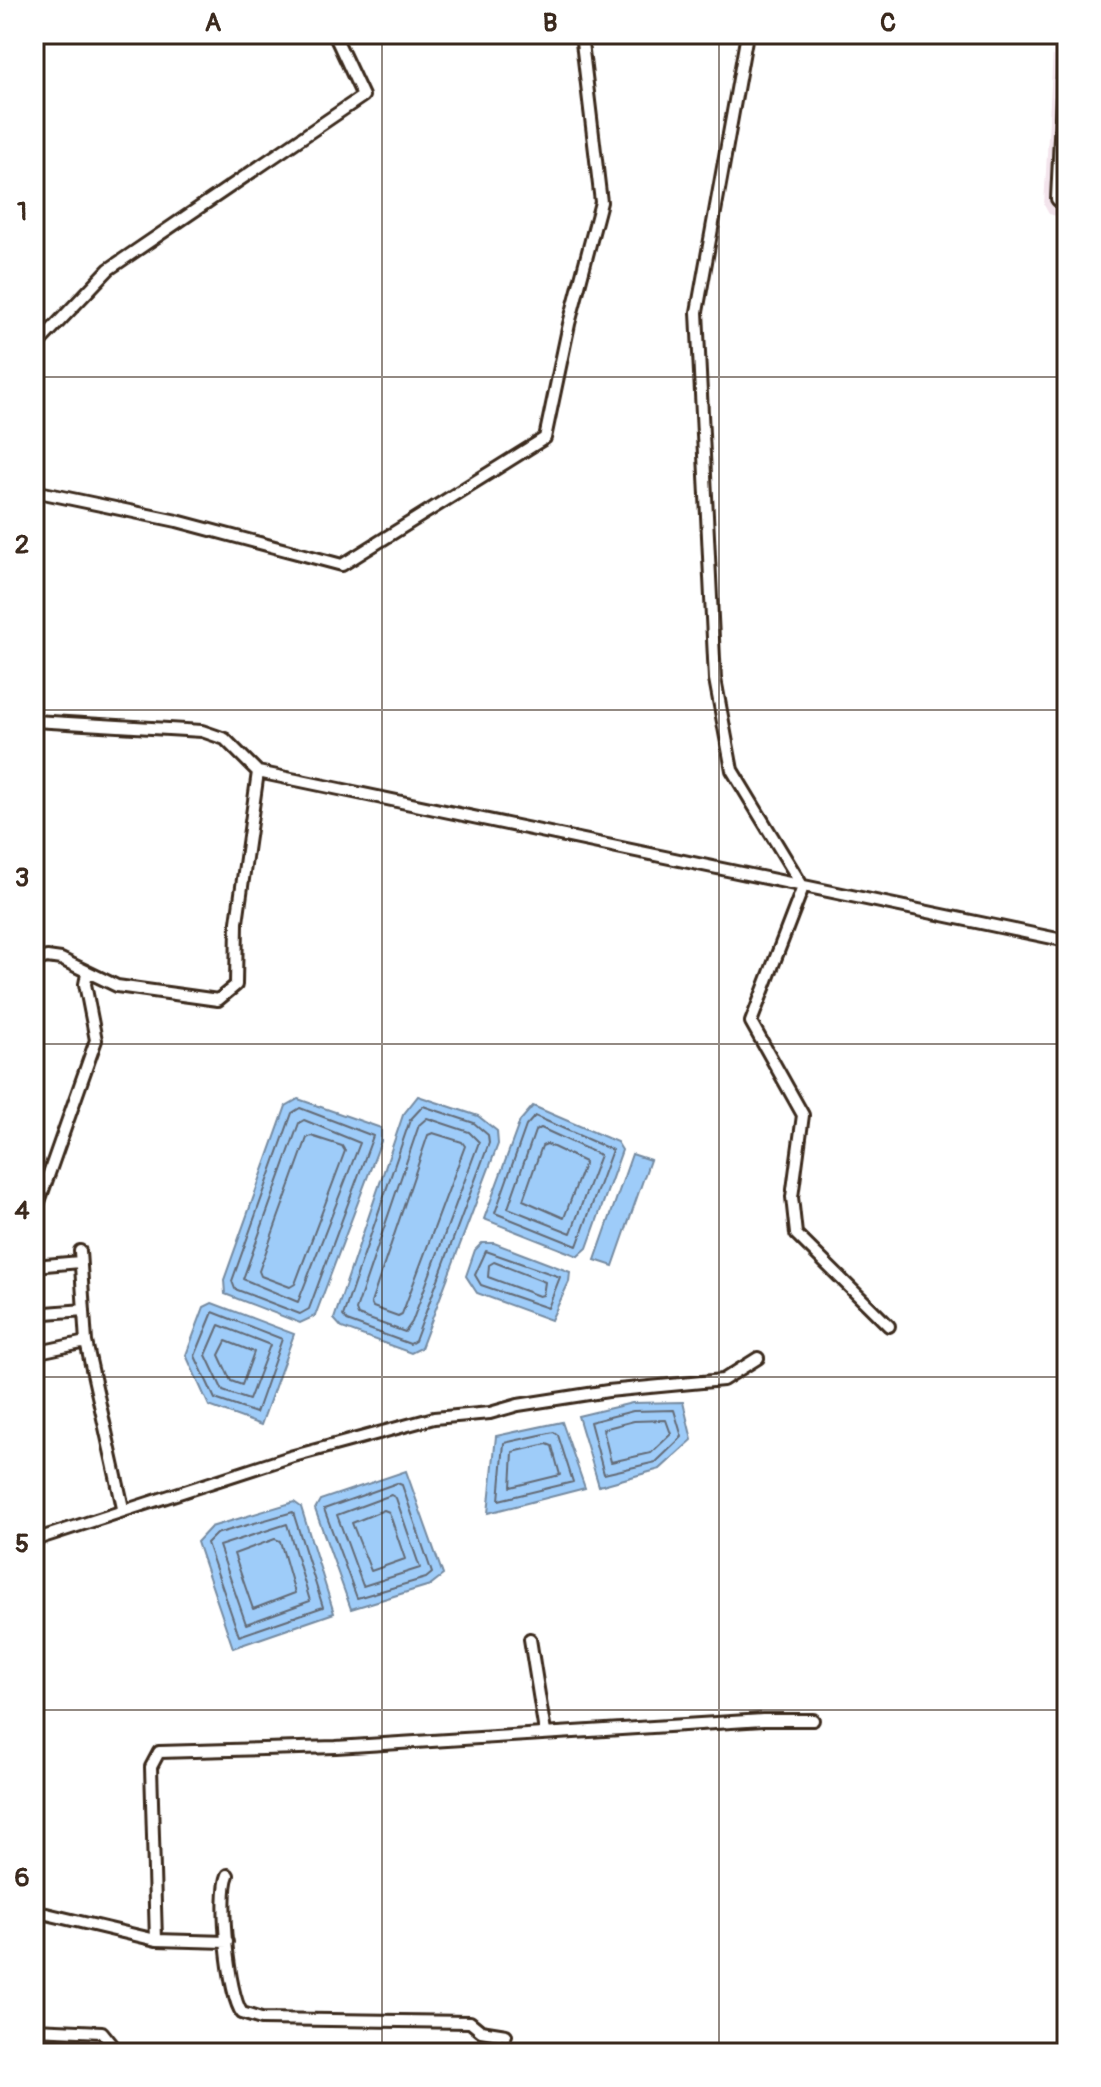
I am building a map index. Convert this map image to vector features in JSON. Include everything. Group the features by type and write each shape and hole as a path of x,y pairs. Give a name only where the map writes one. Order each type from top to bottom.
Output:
{"street":[{"path":"34,348 109,269 363,96 334,34"},
{"path":"34,491 177,521 342,565 545,438 573,309 601,202 581,34"},
{"path":"747,34 697,312 715,679 732,770 803,887"},
{"path":"1065,34 1057,199 1067,209"},
{"path":"34,721 202,731 225,739 258,772 1067,941"},
{"path":"34,961 47,957 61,959 117,986 218,1000 229,993 236,985 237,922 258,772"},
{"path":"803,887 751,1022 803,1115 792,1197 796,1234 889,1326"},
{"path":"34,1216 96,1040 85,984 87,974"},
{"path":"34,1266 80,1257 86,1342 123,1508"},
{"path":"34,1314 84,1310"},
{"path":"34,1353 86,1342"},
{"path":"34,1540 123,1508 290,1457 434,1418 490,1413 518,1405 592,1393 723,1380 758,1358"},
{"path":"530,1639 545,1732"},
{"path":"156,1940 151,1767 159,1752 336,1747 545,1732 813,1720"},
{"path":"228,1875 225,1887 227,1942 235,1998 242,2013 261,2019 470,2022 481,2031 506,2035"},
{"path":"34,1911 156,1940 227,1942"},
{"path":"34,2029 102,2032 119,2053"}],"shaded area":[{"path":"1054,34 1067,34 1067,219 1049,214 1044,205"}],"water":[{"path":"418,1096 478,1116 497,1131 498,1144 421,1348 411,1353 342,1328 334,1319 403,1115"},
{"path":"298,1099 381,1128 381,1141 315,1316 300,1323 225,1294 224,1280 286,1106"},
{"path":"533,1106 617,1142 622,1150 587,1248 578,1256 484,1219 520,1121"},
{"path":"632,1154 650,1160 613,1266 595,1260"},
{"path":"482,1243 494,1243 570,1272 569,1282 551,1320 477,1293 466,1276 475,1250"},
{"path":"212,1303 294,1334 261,1425 209,1406 186,1355 204,1307"},
{"path":"683,1402 692,1440 660,1469 599,1486 578,1416 632,1403"},
{"path":"562,1422 585,1488 488,1513 496,1436"},
{"path":"406,1471 443,1575 430,1585 351,1609 315,1509 320,1500"},
{"path":"294,1502 301,1507 334,1613 233,1648 197,1542 211,1527"}]}
